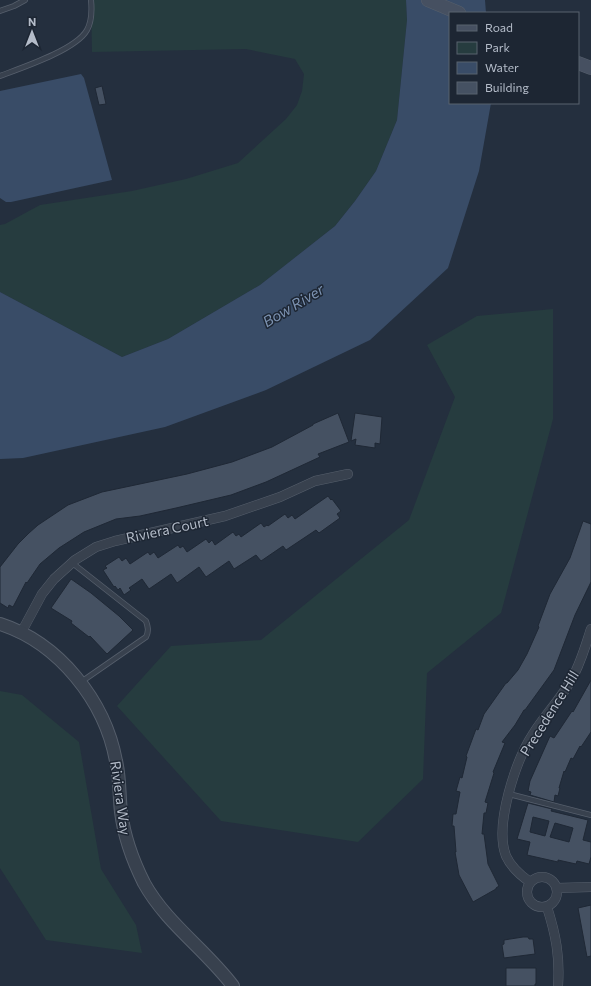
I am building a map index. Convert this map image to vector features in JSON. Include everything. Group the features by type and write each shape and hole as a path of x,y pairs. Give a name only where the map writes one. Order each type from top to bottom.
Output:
{"main road":[{"path":"428,0 457,12"},
{"path":"579,63 591,68"}],"street":[{"name":"Riviera Court","path":"21,633 48,585 71,562 96,548 115,541 225,516 273,499 320,479 348,474"},
{"name":"Riviera Way","path":"0,624 21,633 58,658 81,683 98,709 105,723 116,760 120,783 121,811 124,830 132,855 145,884 172,921 233,986"},
{"name":"Precedence Hill","path":"530,882 513,868 504,850 504,822 509,794 524,750 533,733 571,681 579,664 591,629"},
{"path":"543,877 552,880 557,888 557,897 547,907 537,907 529,901 526,892 530,882 534,879 543,877"},
{"path":"557,888 591,887"},
{"path":"547,907 557,943 558,986"}],"lane":[{"path":"0,11 25,0"},
{"path":"0,76 66,49 79,40 87,31 91,19 91,0"},
{"path":"71,562 146,621 148,627 146,637 81,683"},
{"path":"509,794 591,815"}],"green space":[{"path":"91,0 406,0 407,20 397,120 376,171 355,201 335,226 260,285 168,339 122,357 0,292 0,225 5,224 40,205 132,191 186,179 238,163 286,119 297,105 302,91 304,74 295,59 246,49 92,52"},
{"path":"553,309 553,419 501,613 427,673 423,779 358,842 221,821 117,706 171,646 261,640 409,520 455,397 427,345 477,316"},
{"path":"0,691 22,695 79,742 101,869 136,925 142,953 46,940 0,868"}],"water":[{"name":"Bow River","path":"406,0 485,0 486,12 449,12 449,104 491,104 479,171 448,268 370,340 266,390 165,427 23,458 0,459 0,292 122,357 168,339 260,285 335,226 376,171 397,120 407,20"},
{"path":"81,74 84,78 112,180 6,202 0,198 0,91"}],"building":[{"path":"102,86 106,104 99,105 95,88"},
{"path":"338,413 349,442 318,454 320,457 266,482 231,495 140,516 116,519 84,532 59,548 40,564 27,583 26,582 13,607 9,605 8,608 0,603 0,567 18,544 29,533 38,525 68,505 102,492 187,474 232,462 272,447 313,424"},
{"path":"355,413 382,417 380,444 375,443 375,448 355,445 356,439 351,441"},
{"path":"328,496 341,511 337,514 340,518 319,533 316,530 286,550 283,546 261,561 256,555 234,569 229,561 206,577 199,567 177,583 171,574 149,589 142,579 129,588 131,590 124,595 120,588 118,590 115,586 114,587 103,570 107,568 105,566 119,557 122,561 126,558 130,564 148,552 150,555 154,552 158,558 178,545 180,548 183,546 187,552 206,539 209,543 212,540 215,545 233,532 236,536 239,534 241,537 261,523 264,527 267,525 268,526 285,514 288,518 292,515 295,519"},
{"path":"583,521 591,524 591,582 575,615 554,670 502,742 505,743 493,772 494,773 485,802 488,803 486,813 484,813 482,834 484,834 488,864 499,886 473,902 459,875 455,852 454,826 452,826 453,814 456,814 460,792 456,791 460,777 462,778 466,756 476,729 478,730 484,714 506,683 518,670 527,654 539,627 538,626 550,594 570,558"},
{"path":"71,579 119,616 133,630 107,654 90,636 89,637 71,623 72,621 51,608"},
{"path":"591,680 591,732 581,747 580,746 573,759 571,758 565,772 564,771 558,796 555,795 554,802 530,795 531,792 528,791 530,781 550,736 554,738 572,711 573,712"},
{"path":"528,803 552,809 551,811 588,820 583,840 591,842 591,857 589,864 577,861 576,864 558,860 558,862 527,855 530,842 517,839","holes":["533,817 549,821 545,836 530,832","555,823 573,828 569,842 550,837"]},
{"path":"591,905 591,956 587,957 578,908"},
{"path":"523,937 533,939 535,954 504,958 502,945 504,944 504,940"},
{"path":"506,968 536,968 535,986 506,986"}]}
